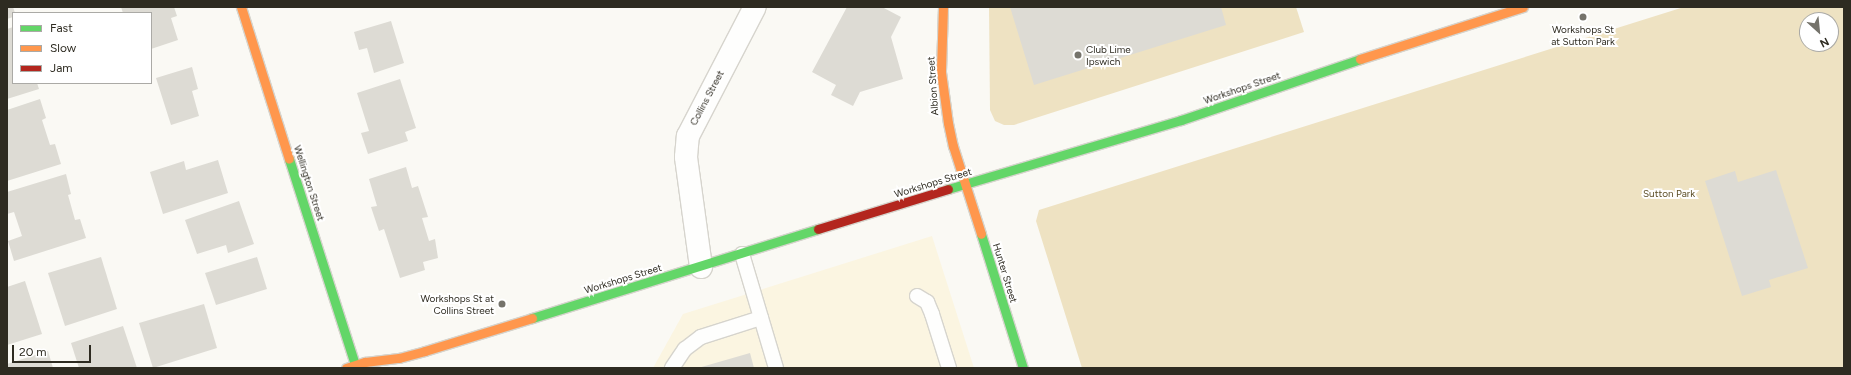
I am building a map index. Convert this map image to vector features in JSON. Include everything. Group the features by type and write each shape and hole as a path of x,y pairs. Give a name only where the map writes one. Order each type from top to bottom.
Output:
{"street":[{"name":"Wellington Street","path":"241,7 355,365"},
{"name":"Collins Street","path":"701,267 686,157 688,136 755,7"},
{"name":"Albion Street","path":"942,7 941,72 943,98 953,146 965,184"},
{"name":"Workshops Street","path":"346,368 355,365 412,355 701,267 965,184 1181,120 1372,55 1523,7"},
{"name":"Hunter Street","path":"965,184 1023,368"}],"lane":[{"path":"742,254 776,368"},
{"path":"917,296 927,302 949,368"},
{"path":"672,368 685,349 700,336 761,318"}],"shaded area":[{"path":"932,236 974,368 653,368 683,314"}],"green space":[{"path":"989,7 1296,7 1304,32 1014,125 1004,125 995,121 990,110"},
{"name":"Sutton Park","path":"1684,7 1844,7 1844,368 1082,368 1036,221 1039,210"}],"building":[{"path":"7,7 13,7 15,12 12,12 12,17 7,19"},
{"path":"121,7 174,7 177,16 171,18 178,40 152,49 152,12 123,12"},
{"path":"847,7 882,7 901,17 891,37 903,79 860,92 853,106 831,95 836,85 812,72"},
{"name":"Club Lime Ipswich","path":"1010,7 1221,7 1226,25 1034,85"},
{"path":"391,21 404,63 374,73 367,48 359,50 354,32"},
{"path":"12,27 12,84 37,84 39,89 7,99 7,29"},
{"path":"192,67 198,89 192,91 199,116 171,125 156,78"},
{"path":"400,79 416,128 405,132 408,141 368,154 361,133 369,131 357,93"},
{"path":"40,99 46,118 42,120 50,145 55,144 61,164 7,181 7,110"},
{"path":"218,160 228,193 163,214 150,172 184,161 186,170"},
{"path":"406,167 412,188 418,186 428,217 422,218 429,241 435,239 438,258 423,262 425,270 400,278 384,229 379,231 371,207 377,206 369,179"},
{"path":"1776,170 1808,268 1769,280 1771,287 1742,296 1705,181 1735,171 1738,182"},
{"path":"66,174 71,194 68,195 75,220 80,219 86,238 14,261 8,241 22,236 14,212 7,214 7,192"},
{"path":"239,201 254,244 228,253 226,245 197,254 185,220"},
{"path":"101,257 117,309 65,326 48,273"},
{"path":"257,257 267,289 216,305 205,273"},
{"path":"25,281 42,334 7,345 7,287"},
{"path":"204,304 217,348 153,368 139,323"},
{"path":"123,326 137,368 79,368 71,343"},
{"path":"48,351 53,368 7,368 7,364"},
{"path":"750,353 754,368 698,368"}],"traffic: fast":[{"path":"948,189 1181,120 1360,59"},
{"path":"289,159 355,365"},
{"path":"532,318 818,229"},
{"path":"981,234 1023,368"}],"traffic: slow":[{"path":"241,7 289,159"},
{"path":"943,7 941,72 948,123 953,146 981,234"},
{"path":"1360,59 1523,7"},
{"path":"346,368 365,362 399,358 532,318"}],"traffic: jam":[{"path":"818,229 948,189"}],"place":[{"name":"Workshops St at Sutton Park","path":"1583,17"},
{"name":"Club Lime Ipswich","path":"1078,55"},
{"name":"Workshops St at Collins Street","path":"502,304"}]}
